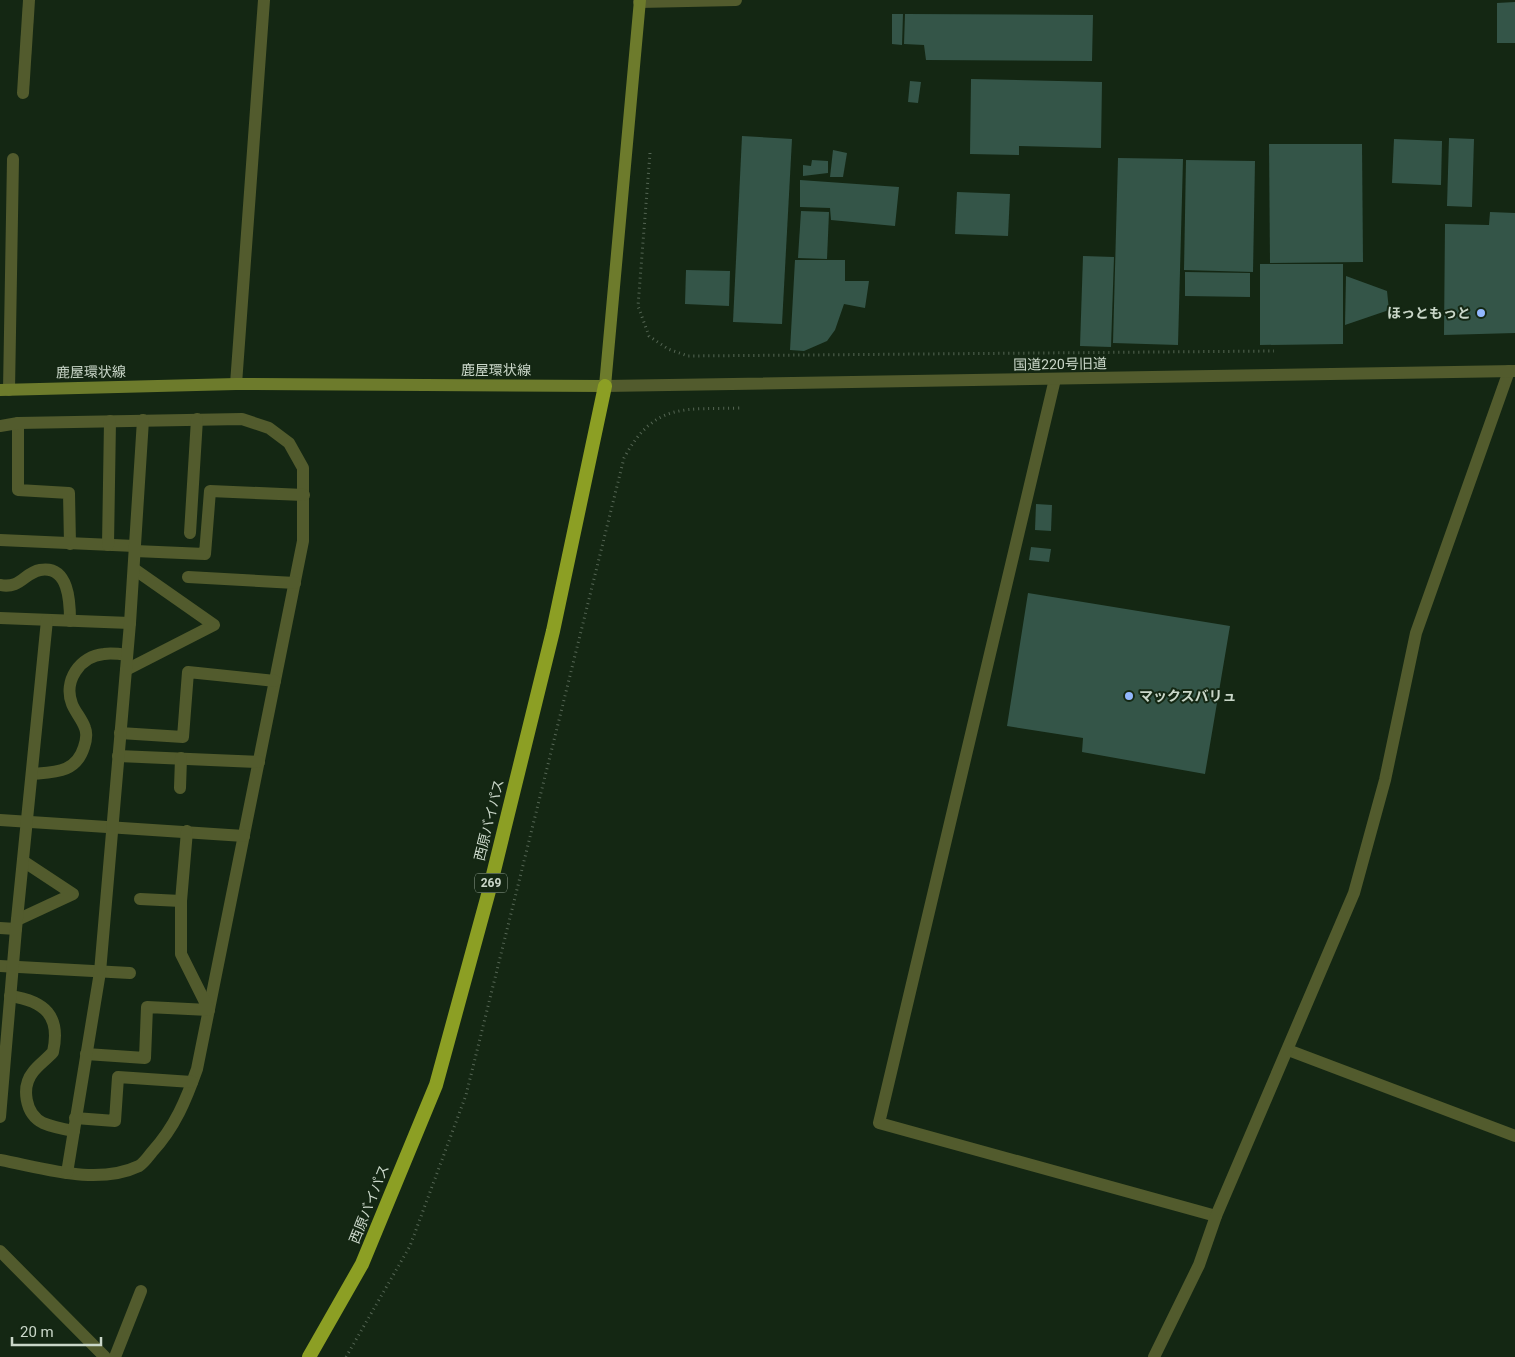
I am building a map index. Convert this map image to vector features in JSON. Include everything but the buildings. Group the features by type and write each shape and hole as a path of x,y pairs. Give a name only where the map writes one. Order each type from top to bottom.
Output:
{"highway":[{"name":"西原バイパス","path":"309,1357 362,1264 436,1085 488,891 553,631 605,386"}],"main road":[{"path":"605,386 639,1"},
{"name":"鹿屋環状線","path":"4,390 236,384 605,386"}],"street":[{"path":"23,93 29,0"},
{"path":"236,384 264,0"},
{"path":"639,1 736,0"},
{"path":"4,390 13,159"},
{"path":"1154,1357 1199,1265 1216,1216 1354,893 1385,780 1416,633 1512,371"},
{"name":"国道220号旧道","path":"605,386 1512,371"},
{"path":"1054,379 879,1123 1216,1216"},
{"path":"190,533 197,419"},
{"path":"0,426 18,423 110,420 242,419 269,428 289,443 303,468 304,495 303,541 295,583 209,1010 192,1082 182,1110 164,1139 141,1165 110,1174 66,1173 0,1160"},
{"path":"108,545 110,420"},
{"path":"66,1173 100,972 130,623 143,420"},
{"path":"18,423 18,490 69,493 70,544"},
{"path":"0,540 108,545 205,554 210,491 304,495"},
{"path":"126,670 214,626 134,569"},
{"path":"0,585 10,587 39,570 52,572 62,578 69,590 70,621"},
{"path":"188,577 295,583"},
{"path":"0,618 130,623"},
{"path":"0,1117 10,996 6,966 17,925 47,620"},
{"path":"32,774 61,772 74,766 81,755 86,729 72,704 69,690 72,677 79,666 92,657 104,654 127,654"},
{"path":"120,733 183,737 188,672 275,681"},
{"path":"118,756 259,762"},
{"path":"180,788 181,758"},
{"path":"0,820 244,836"},
{"path":"187,831 181,901 181,954 209,1010"},
{"path":"0,928 17,925 73,894 23,861"},
{"path":"140,898 181,901"},
{"path":"6,966 130,974"},
{"path":"10,996 28,999 40,1004 50,1015 55,1028 53,1052 33,1071 28,1081 26,1096 30,1111 41,1122 74,1131"},
{"path":"86,1054 145,1058 147,1007 209,1010"},
{"path":"1288,1050 1515,1136"},
{"path":"75,1118 115,1122 118,1077 192,1082"},
{"path":"0,1251 105,1357"},
{"path":"114,1357 141,1291"}],"path":[{"path":"650,149 638,306 649,336 668,349 688,356 1278,351"},
{"path":"346,1357 410,1246 466,1095 624,458 636,436 649,424 662,416 683,410 752,407"}],"place":[{"name":"ほっともっと","path":"1481,313"},
{"name":"マックスバリュ","path":"1129,696"}]}
